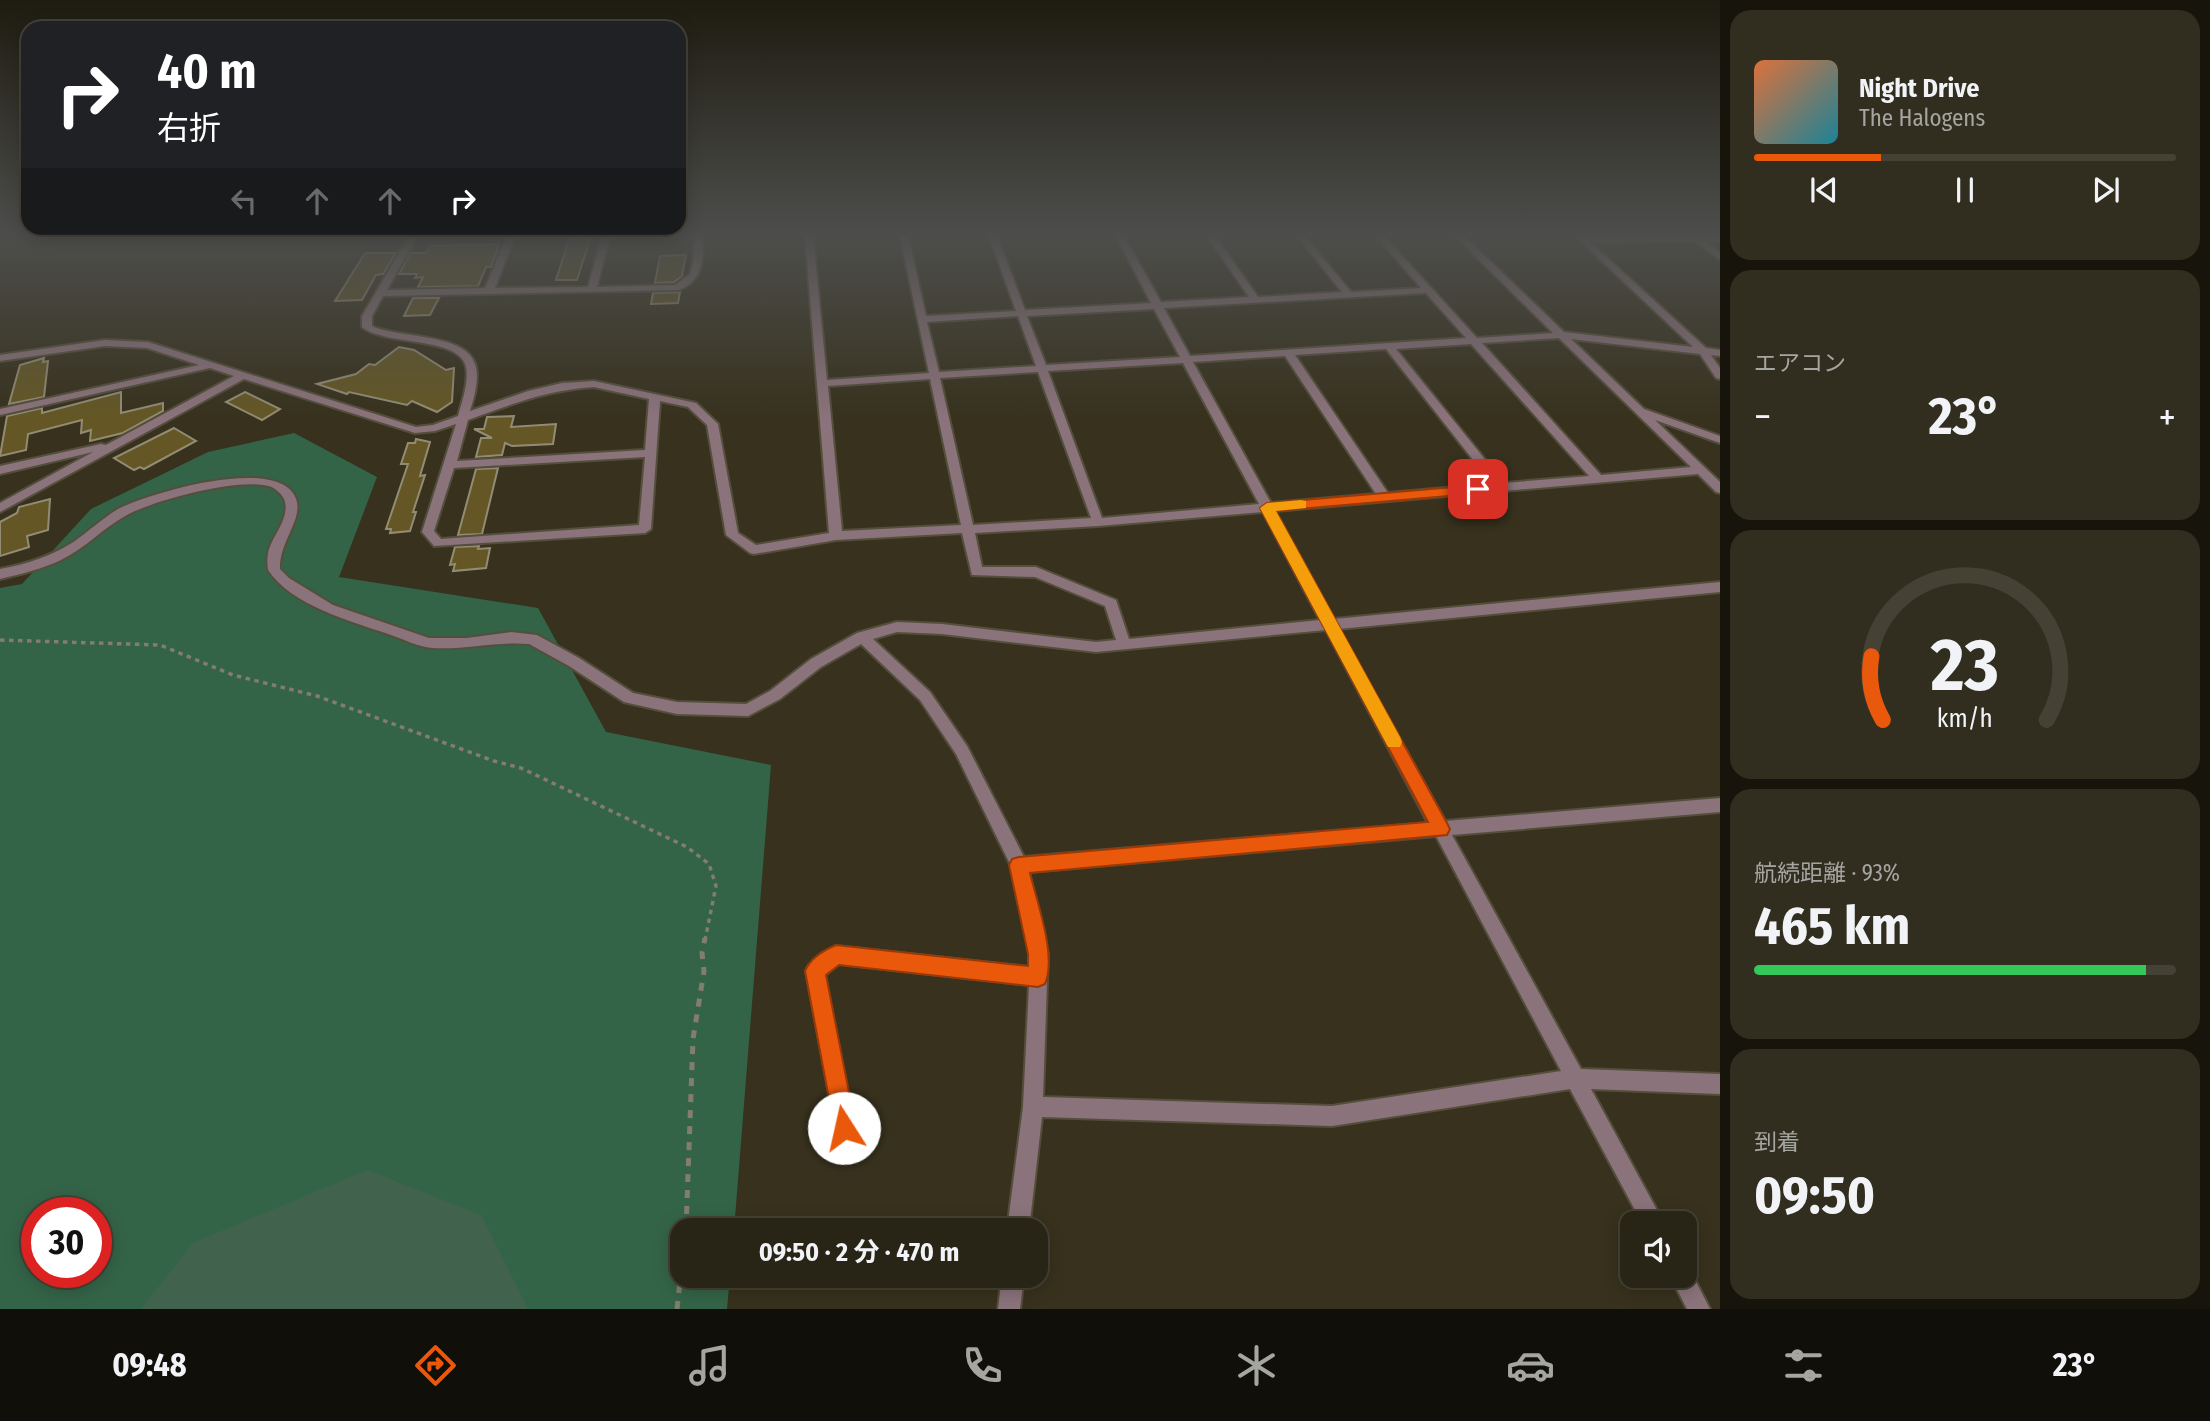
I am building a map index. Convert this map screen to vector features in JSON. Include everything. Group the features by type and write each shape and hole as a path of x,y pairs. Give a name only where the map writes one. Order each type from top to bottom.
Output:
{"street":[{"path":"379,297 367,316 368,327 379,335 394,339 434,342 450,347 462,353 471,365 472,376 463,417 428,532 438,543 645,529 655,396"},
{"path":"814,297 836,536"},
{"path":"917,297 977,572 1036,572 1111,603 1124,645"},
{"path":"1015,297 1098,522"},
{"path":"1153,297 1646,1211"},
{"path":"922,319 1310,297"},
{"path":"1435,297 1598,479"},
{"path":"1523,297 1720,489"},
{"path":"1645,297 1703,351 1720,376"},
{"path":"822,383 1562,335 1720,353"},
{"path":"0,358 82,345 127,342 148,345 415,430 435,428 528,394 562,386 594,384 692,405 712,424 732,535 754,550 836,536 1098,522 1701,470"},
{"path":"1388,346 1501,487"},
{"path":"1288,353 1385,498"},
{"path":"0,412 211,365"},
{"path":"0,508 243,375"},
{"path":"1639,411 1720,440"},
{"path":"0,470 118,443"},
{"path":"449,465 651,453"},
{"path":"0,574 19,570 66,552 125,512 147,502 199,489 249,481 270,482 285,491 291,504 287,523 274,554 274,570 284,581 328,608 429,643 467,643 511,637 532,639 574,662 629,698 677,708 748,710 775,695 816,663 862,637 897,627 942,629 1096,647 1720,587"},
{"path":"862,637 925,696 962,750 1019,865 1039,954 1032,1107 1019,1218"},
{"path":"1019,865 1720,806"},
{"path":"844,1128 815,971 836,955 1038,977"},
{"path":"1032,1107 1332,1116 1575,1079 1720,1084"},
{"path":"1009,1309 1012,1288"},
{"path":"1688,1288 1699,1309"}],"path":[{"path":"0,640 160,645 233,675 317,696 494,761 522,768 687,847 709,864 716,886 702,953 704,971 693,1040 686,1218"},
{"path":"677,1309 679,1288"}],"green space":[{"path":"294,433 377,477 339,577 538,608 606,732 771,765 735,1218 670,1218 670,1288 729,1288 727,1309 528,1309 481,1215 367,1170 193,1243 141,1309 0,1309 0,588 22,584 91,509 208,452"},
{"path":"0,736 484,1013 570,1309 0,1309"}],"building":[{"path":"337,297 364,297 362,300 335,301"},
{"path":"652,297 679,297 678,303 651,304"},
{"path":"413,298 439,298 430,315 404,316"},
{"path":"399,347 414,350 446,370 454,368 452,402 437,412 412,401 407,405 349,392 347,394 317,384 356,374 369,364 375,365"},
{"path":"44,358 43,362 48,361 44,397 9,404 20,365"},
{"path":"121,392 121,413 163,403 163,411 123,433 90,441 91,430 81,433 82,420 28,434 26,450 0,456 7,416 42,408 42,413"},
{"path":"245,392 280,409 262,420 226,402"},
{"path":"514,416 511,427 556,424 553,444 512,446 505,443 502,455 476,457 481,438 492,438 474,429 484,429 487,417"},
{"path":"174,428 196,441 144,469 140,467 134,470 114,458"},
{"path":"416,439 430,442 420,476 425,475 413,512 416,512 410,531 390,533 391,529 386,529 408,464 401,464 408,443 415,443"},
{"path":"498,468 482,534 458,535 476,469"},
{"path":"50,499 48,530 27,536 29,547 0,556 0,522 17,513 19,507"},
{"path":"479,546 478,549 490,548 486,568 453,571 455,564 450,565 455,547"}],"slow traffic":[{"path":"1301,505 1267,508 1394,742"}],"route":[{"path":"844,1128 815,971 836,955 1038,977 1039,954 1019,865 1441,829 1267,508 1478,489"}]}
